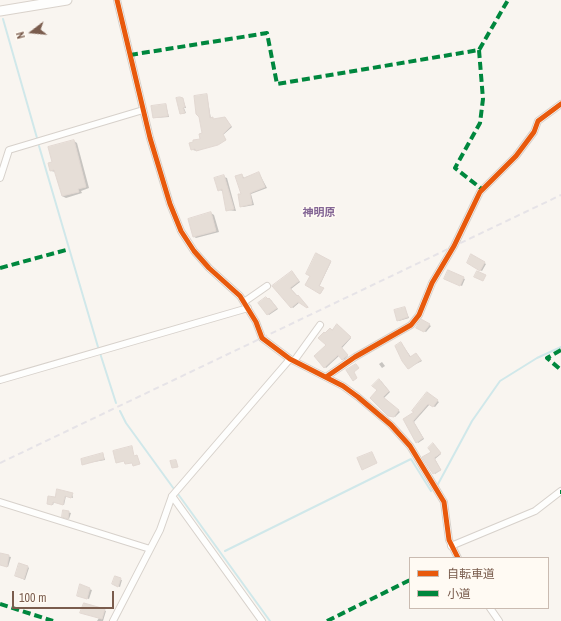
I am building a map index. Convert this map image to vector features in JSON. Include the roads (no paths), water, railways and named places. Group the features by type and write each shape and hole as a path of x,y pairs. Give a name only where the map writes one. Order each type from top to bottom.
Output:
{"main road":[{"path":"0,11 67,0"}],"street":[{"path":"117,0 143,110 160,172 181,231 194,251 208,268 227,283 244,302 262,338 292,360 343,386 391,425 410,446 444,502 449,540 457,557"},
{"path":"326,377 356,357 412,325 419,315 432,283 454,246 480,192 516,156 534,132 538,120 561,104"},
{"path":"0,178 8,150 143,110"},
{"path":"244,302 267,286"},
{"path":"0,380 248,308"},
{"path":"113,621 160,530 172,496 292,360 320,325"},
{"path":"451,546 535,511 561,491"},
{"path":"172,496 262,621"},
{"path":"0,502 150,549"},
{"path":"491,609 499,621"}],"waterway":[{"path":"3,19 37,138"},
{"path":"39,146 98,347"},
{"path":"437,486 472,421 500,381 537,358 561,347"},
{"path":"100,353 116,403"},
{"path":"120,411 126,423 174,489"},
{"path":"225,551 411,459 431,491"},
{"path":"178,494 270,621"}],"railway":[{"path":"0,463 561,195"}],"district":[{"name":"神明原","path":"319,213"}]}
